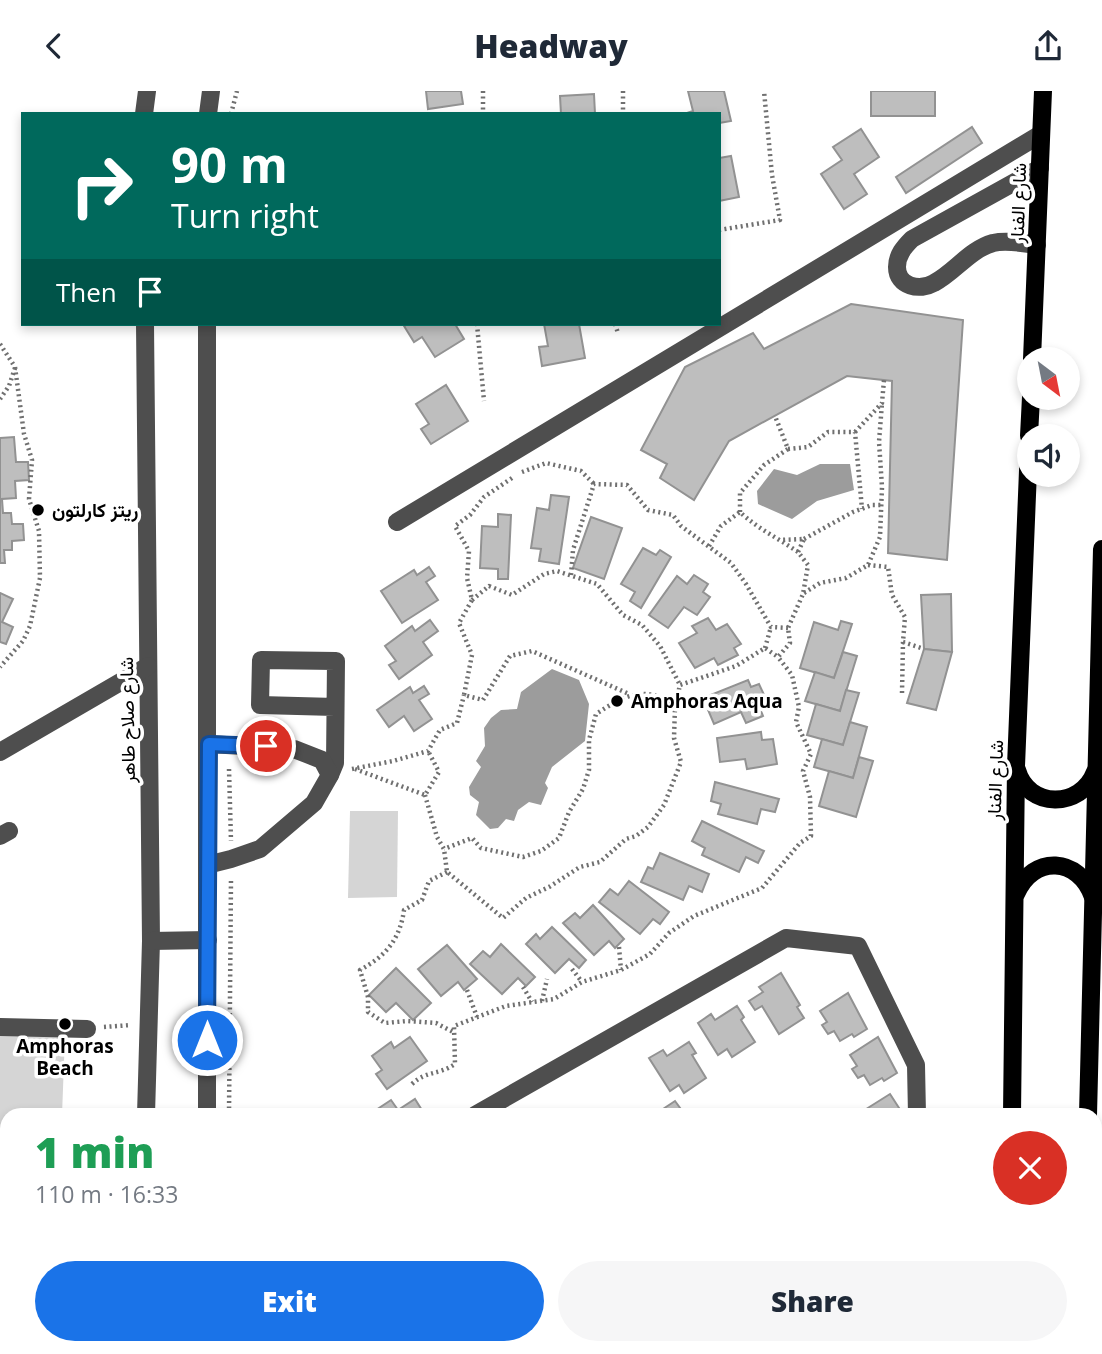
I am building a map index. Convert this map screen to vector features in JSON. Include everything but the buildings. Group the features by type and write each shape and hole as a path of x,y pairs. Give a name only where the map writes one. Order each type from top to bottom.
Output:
{"main road":[{"name":"شارع الفنار","path":"1033,347 1043,91"},
{"name":"شارع الفنار","path":"1012,1108 1016,766 1027,487"},
{"path":"1088,1108 1102,549"},
{"path":"1016,766 1019,777 1034,794 1055,800 1066,800 1085,789 1096,770"},
{"path":"1016,895 1020,886 1035,871 1055,866 1076,871 1090,887 1093,897"}],"street":[{"path":"144,112 147,91"},
{"path":"208,112 211,91"},
{"path":"397,522 1041,134"},
{"path":"1037,245 994,243 969,255 939,280 925,286 903,282 897,271 900,254 912,239 1040,168"},
{"name":"شارع صلاح طاهر","path":"145,326 151,941 146,1108"},
{"path":"207,326 207,1108"},
{"path":"207,865 260,849 314,803 335,763 336,661 261,660 260,705 335,707"},
{"path":"0,752 148,666"},
{"path":"209,744 294,748 322,760 330,775"},
{"path":"487,1108 786,938 858,946 916,1065 917,1108"},
{"path":"151,941 208,940"},
{"path":"0,1027 87,1029"}],"path":[{"path":"232,112 237,91"},
{"path":"483,91 483,112"},
{"path":"623,91 623,112"},
{"path":"721,230 780,220 772,174 764,91"},
{"path":"477,326 484,401"},
{"path":"616,326 618,333"},
{"path":"0,344 15,367 24,434 33,460 29,499 39,531 40,578 30,626 23,641 0,667"},
{"path":"0,399 9,386 15,367"},
{"path":"803,594 820,583 846,578 868,565 880,537 879,442 884,380"},
{"path":"778,657 789,643 789,628 803,594 808,565 798,552 756,528 740,512 740,493 764,465 788,449 808,447 828,432 855,432 882,403"},
{"path":"775,416 788,449"},
{"path":"855,432 862,509"},
{"path":"472,600 467,578 469,551 455,526 470,515 484,497 502,487 517,473 546,463 581,471 594,484 627,485 648,510 673,515 681,526 731,563 771,627 765,648 736,666 680,685"},
{"path":"571,575 573,550 594,484"},
{"path":"780,540 804,538 862,509 881,505"},
{"path":"709,546 721,526 740,512"},
{"path":"798,552 804,538"},
{"path":"868,565 888,567 892,595 905,617 902,693"},
{"path":"330,775 428,751 440,730 457,723 472,655 459,623 472,600 489,586 512,595 544,573 557,571 597,584 623,615 642,625 660,646 680,685 675,706 674,738 681,762 664,805 648,827 636,836 626,839 600,862 580,867 526,898 503,918 447,873 444,849 436,837 425,795 439,772 428,751"},
{"path":"771,627 789,628"},
{"path":"903,642 923,649"},
{"path":"412,1084 421,1075 442,1073 455,1064 454,1026 506,1006 554,999 582,982 621,970 650,954 670,933 694,916 762,888 800,843 811,836 810,797 803,771 811,754 796,722 799,707 792,675 778,657 765,648"},
{"path":"464,695 484,700 510,656 532,651 629,694 651,695 675,706"},
{"path":"444,849 472,838 481,848 523,857 541,851 559,838 569,812 583,789 589,770 589,740 596,714 629,694"},
{"path":"353,769 425,795"},
{"path":"447,873 429,881 422,900 404,910 401,930 395,940 374,962 360,970 368,997 368,1012 384,1023 436,1023 453,1032"},
{"path":"619,947 621,970"},
{"path":"572,969 582,982"},
{"path":"541,1001 547,979"},
{"path":"523,987 532,1002"},
{"path":"467,990 477,1017"},
{"path":"87,1029 149,1023"}],"shaded area":[{"path":"820,464 850,464 854,490 817,501 792,519 758,504 757,491 774,469 797,475"},
{"path":"552,669 579,680 589,704 585,741 552,767 545,783 548,788 541,805 529,802 518,810 514,821 506,819 498,828 490,829 476,815 479,802 470,795 469,787 481,767 476,761 485,746 484,728 501,710 517,709 521,692"},
{"path":"350,811 398,811 397,897 348,898"},
{"path":"0,1036 65,1036 62,1108 0,1108"}],"place":[{"name":"ريتز كارلتون","path":"38,510"},
{"name":"Amphoras Aqua","path":"617,701"},
{"name":"Amphoras Beach","path":"65,1024"}],"route":[{"path":"207,1040 209,744 266,746"}]}
